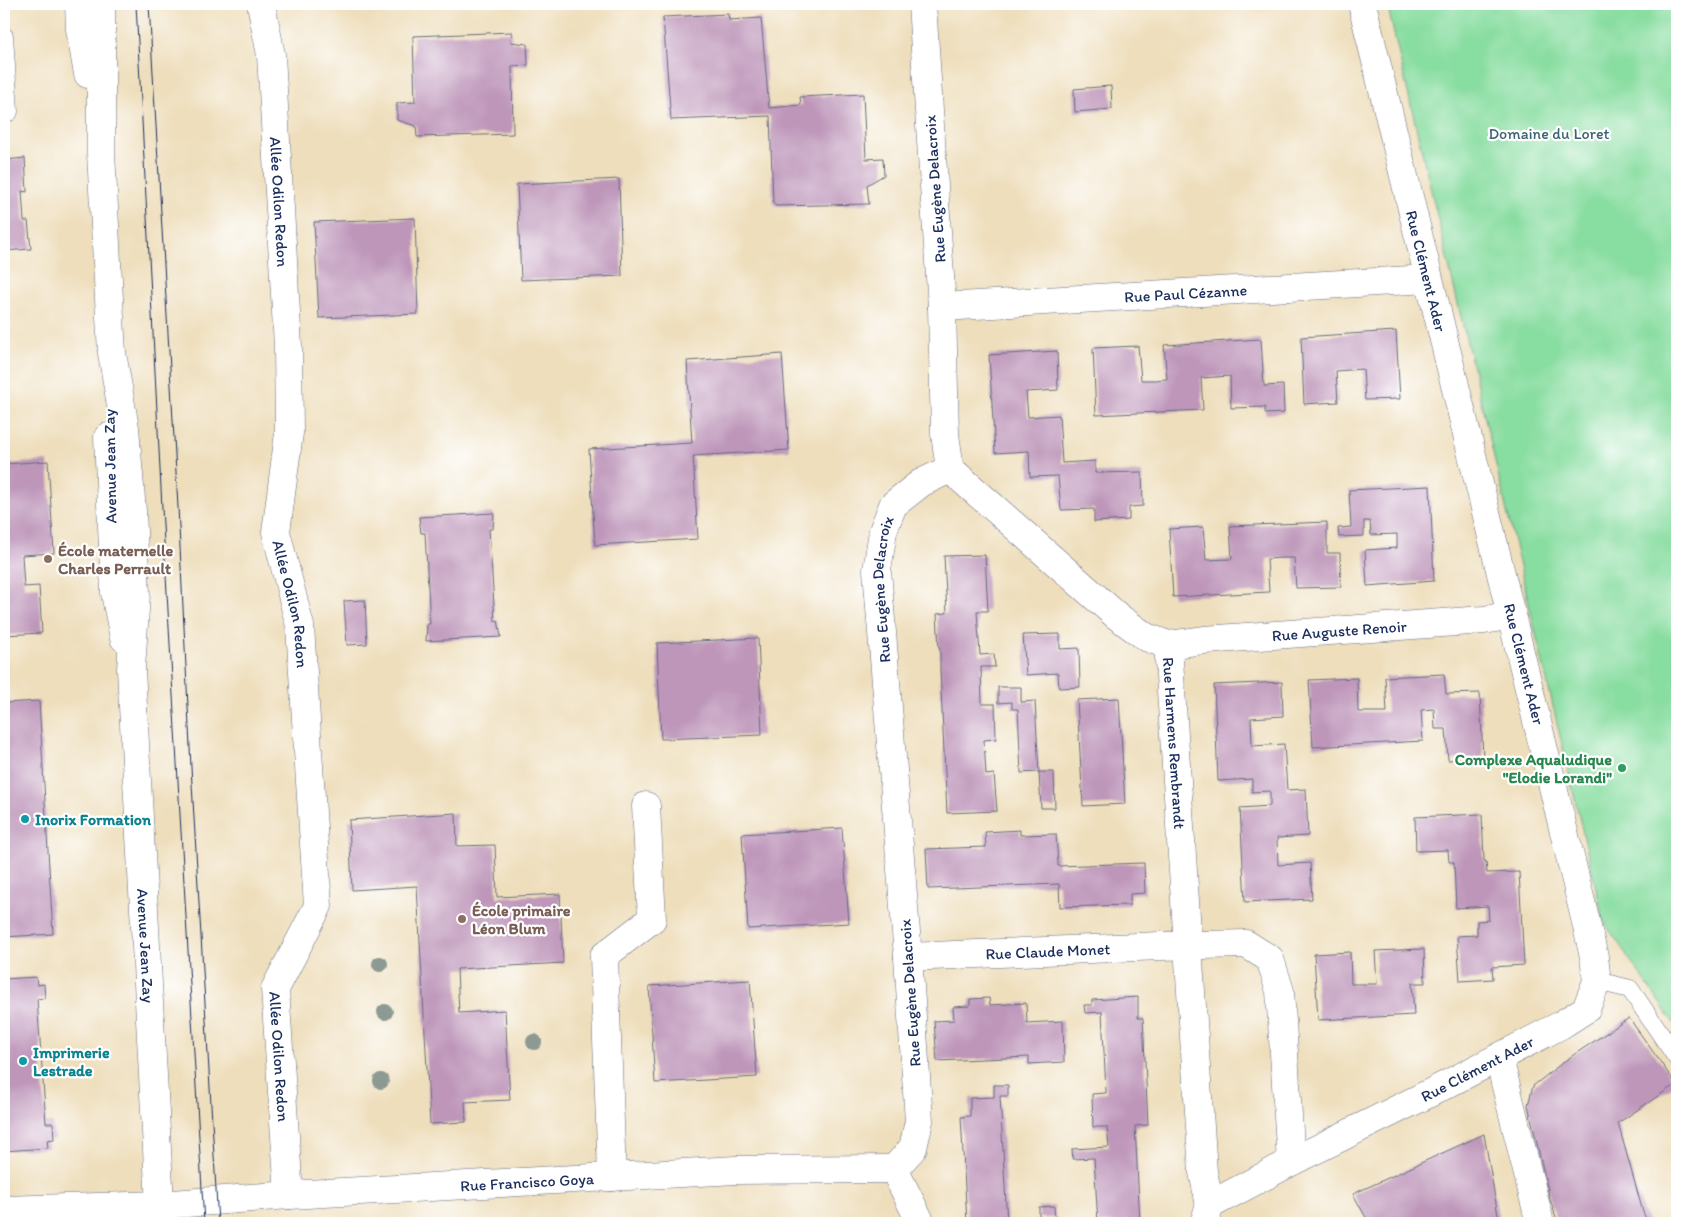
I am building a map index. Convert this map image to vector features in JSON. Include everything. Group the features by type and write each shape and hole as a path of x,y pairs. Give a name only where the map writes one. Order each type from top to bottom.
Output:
{"street":[{"name":"Avenue Jean Zay","path":"79,4 80,29 101,153"},
{"name":"Avenue Jean Zay","path":"101,4 101,153 112,353 108,430 114,593 130,668 161,1214"},
{"name":"Allée Odilon Redon","path":"261,4 271,55 288,346 289,432 276,532 300,626 318,906 274,989 289,1195"},
{"name":"Rue Eugène Delacroix","path":"894,1169 913,1148 919,1121 877,570 882,531 893,505 920,483 950,469 945,434 942,306 922,4"},
{"name":"Rue Clément Ader","path":"1207,1214 1290,1162 1561,1025 1586,1009 1597,981 1594,957 1584,914 1362,4"},
{"name":"Rue Paul Cézanne","path":"942,306 1428,279"},
{"name":"Rue Harmens Rembrandt","path":"950,469 1118,616 1146,637 1168,645 1207,1214"},
{"name":"Rue Auguste Renoir","path":"1168,645 1204,640 1484,620 1512,615"},
{"path":"612,1176 604,956 652,919 646,806"},
{"path":"1188,945 1246,944 1270,959 1280,991 1290,1162"},
{"name":"Rue Claude Monet","path":"908,957 1188,945"},
{"path":"1499,1058 1540,1223"},
{"name":"Rue Francisco Goya","path":"4,1210 161,1214 289,1195 736,1170 894,1169"},
{"path":"894,1169 921,1223"}],"lane":[{"path":"4,36 8,112"},
{"path":"1597,981 1630,989 1677,1058"}],"green space":[{"name":"Domaine du Loret","path":"1387,4 1677,4 1677,1028 1604,922"}],"building":[{"path":"728,14 729,20 761,18 769,108 801,105 800,97 863,94 866,159 883,158 884,175 867,185 869,204 776,206 773,203 770,116 671,120 663,17"},
{"path":"512,32 511,42 527,44 528,65 512,66 513,134 417,137 416,126 397,120 397,103 415,102 413,36"},
{"path":"1111,86 1112,109 1075,112 1074,89"},
{"path":"25,158 27,192 22,191 24,221 28,221 31,249 4,251 4,160"},
{"path":"619,179 622,276 521,280 517,184"},
{"path":"415,218 418,314 319,318 314,222"},
{"path":"1396,331 1400,399 1365,400 1363,369 1336,371 1338,402 1304,404 1301,337"},
{"path":"1261,339 1264,386 1283,385 1284,413 1265,414 1265,407 1231,408 1230,376 1201,378 1203,410 1096,415 1093,348 1138,346 1141,380 1155,380 1167,379 1164,345"},
{"path":"1057,351 1058,390 1026,392 1028,417 1059,415 1062,463 1095,461 1095,473 1142,472 1143,506 1129,507 1129,520 1094,522 1094,509 1061,510 1058,476 1030,477 1029,451 995,453 989,355"},
{"path":"782,354 789,450 693,456 698,539 595,545 589,449 692,443 687,361"},
{"path":"48,461 54,553 22,555 24,587 39,586 42,633 4,635 4,464"},
{"path":"1430,486 1434,581 1367,586 1365,550 1397,548 1397,534 1371,535 1370,521 1364,521 1364,536 1339,537 1338,528 1351,527 1349,490"},
{"path":"494,513 493,529 489,529 495,621 498,620 501,637 426,641 427,624 430,624 425,533 421,533 419,517"},
{"path":"1327,522 1327,553 1340,553 1341,587 1296,588 1294,558 1281,558 1267,559 1269,592 1173,597 1169,529 1203,527 1206,560 1232,559 1230,526"},
{"path":"985,555 988,611 977,611 980,655 994,654 995,667 981,667 982,704 995,704 996,739 984,740 986,775 994,774 997,811 947,813 937,614 947,613 944,556"},
{"path":"365,600 367,644 347,645 344,601"},
{"path":"1060,634 1060,649 1079,648 1080,687 1059,688 1058,673 1026,675 1023,635"},
{"path":"758,638 762,735 661,739 657,643"},
{"path":"1444,674 1446,694 1480,693 1483,758 1448,760 1446,729 1435,729 1434,709 1421,710 1423,741 1313,747 1309,680 1357,678 1358,712 1387,712 1385,677"},
{"path":"1282,682 1283,716 1251,718 1252,746 1284,744 1287,790 1306,789 1308,836 1277,838 1278,865 1310,863 1312,899 1245,902 1240,808 1270,806 1270,791 1252,792 1252,779 1218,781 1214,685"},
{"path":"998,687 1021,687 1021,702 1035,701 1039,772 1021,773 1018,709 1012,709 1012,702 998,703"},
{"path":"1119,698 1125,804 1083,806 1077,700"},
{"name":"Inorix Formation","path":"39,701 53,934 4,937 4,703"},
{"path":"1039,772 1054,772 1055,808 1041,808"},
{"path":"456,813 457,846 495,845 497,897 560,894 563,963 457,969 459,1013 505,1010 510,1100 465,1102 466,1122 430,1124 417,886 352,890 349,820"},
{"path":"1482,814 1484,861 1486,861 1487,873 1519,872 1524,965 1492,967 1493,979 1460,981 1457,936 1477,935 1477,921 1489,920 1488,906 1456,908 1454,862 1449,862 1448,850 1416,851 1415,817"},
{"path":"842,828 849,923 748,929 742,834"},
{"path":"1020,830 1020,835 1056,834 1058,866 1144,863 1145,893 1130,894 1130,905 1060,907 1059,884 928,889 926,849 986,847 985,832"},
{"path":"1424,949 1425,983 1412,983 1414,1015 1318,1020 1314,954 1350,952 1351,984 1377,984 1375,951"},
{"name":"Imprimerie Lestrade","path":"36,977 37,985 44,984 45,998 37,999 46,1123 53,1123 54,1139 47,1140 48,1148 4,1151 4,979"},
{"path":"750,980 757,1077 655,1083 649,986"},
{"path":"1138,997 1138,1018 1143,1018 1148,1125 1135,1126 1140,1223 1098,1223 1094,1158 1073,1159 1072,1149 1109,1147 1107,1127 1093,1127 1092,1094 1106,1093 1102,1012 1085,1013 1084,1005 1092,1005 1092,1000"},
{"path":"989,998 990,1005 1026,1003 1027,1023 1063,1021 1064,1062 1029,1064 1029,1057 937,1061 934,1021 954,1020 953,1007 970,1006 970,999"},
{"path":"1629,1018 1676,1084 1618,1123 1643,1212 1648,1223 1558,1223 1550,1199 1528,1105 1533,1086 1566,1060"},
{"path":"994,1085 1008,1085 1008,1096 1000,1096 1007,1223 967,1223 961,1117 970,1116 970,1098 994,1097"},
{"path":"1484,1134 1499,1221 1496,1223 1369,1223 1353,1194"},
{"path":"1054,1206 1055,1218 1039,1218 1039,1207"}],"tram line":[{"path":"136,4 162,508 204,1223"},
{"path":"149,4 218,1223"}],"place":[{"name":"École maternelle Charles Perrault","path":"48,559"},
{"name":"Complexe Aqualudique \"Elodie Lorandi\"","path":"1622,768"},
{"name":"Inorix Formation","path":"25,819"},
{"name":"École primaire Léon Blum","path":"462,919"},
{"name":"Imprimerie Lestrade","path":"23,1061"}]}
